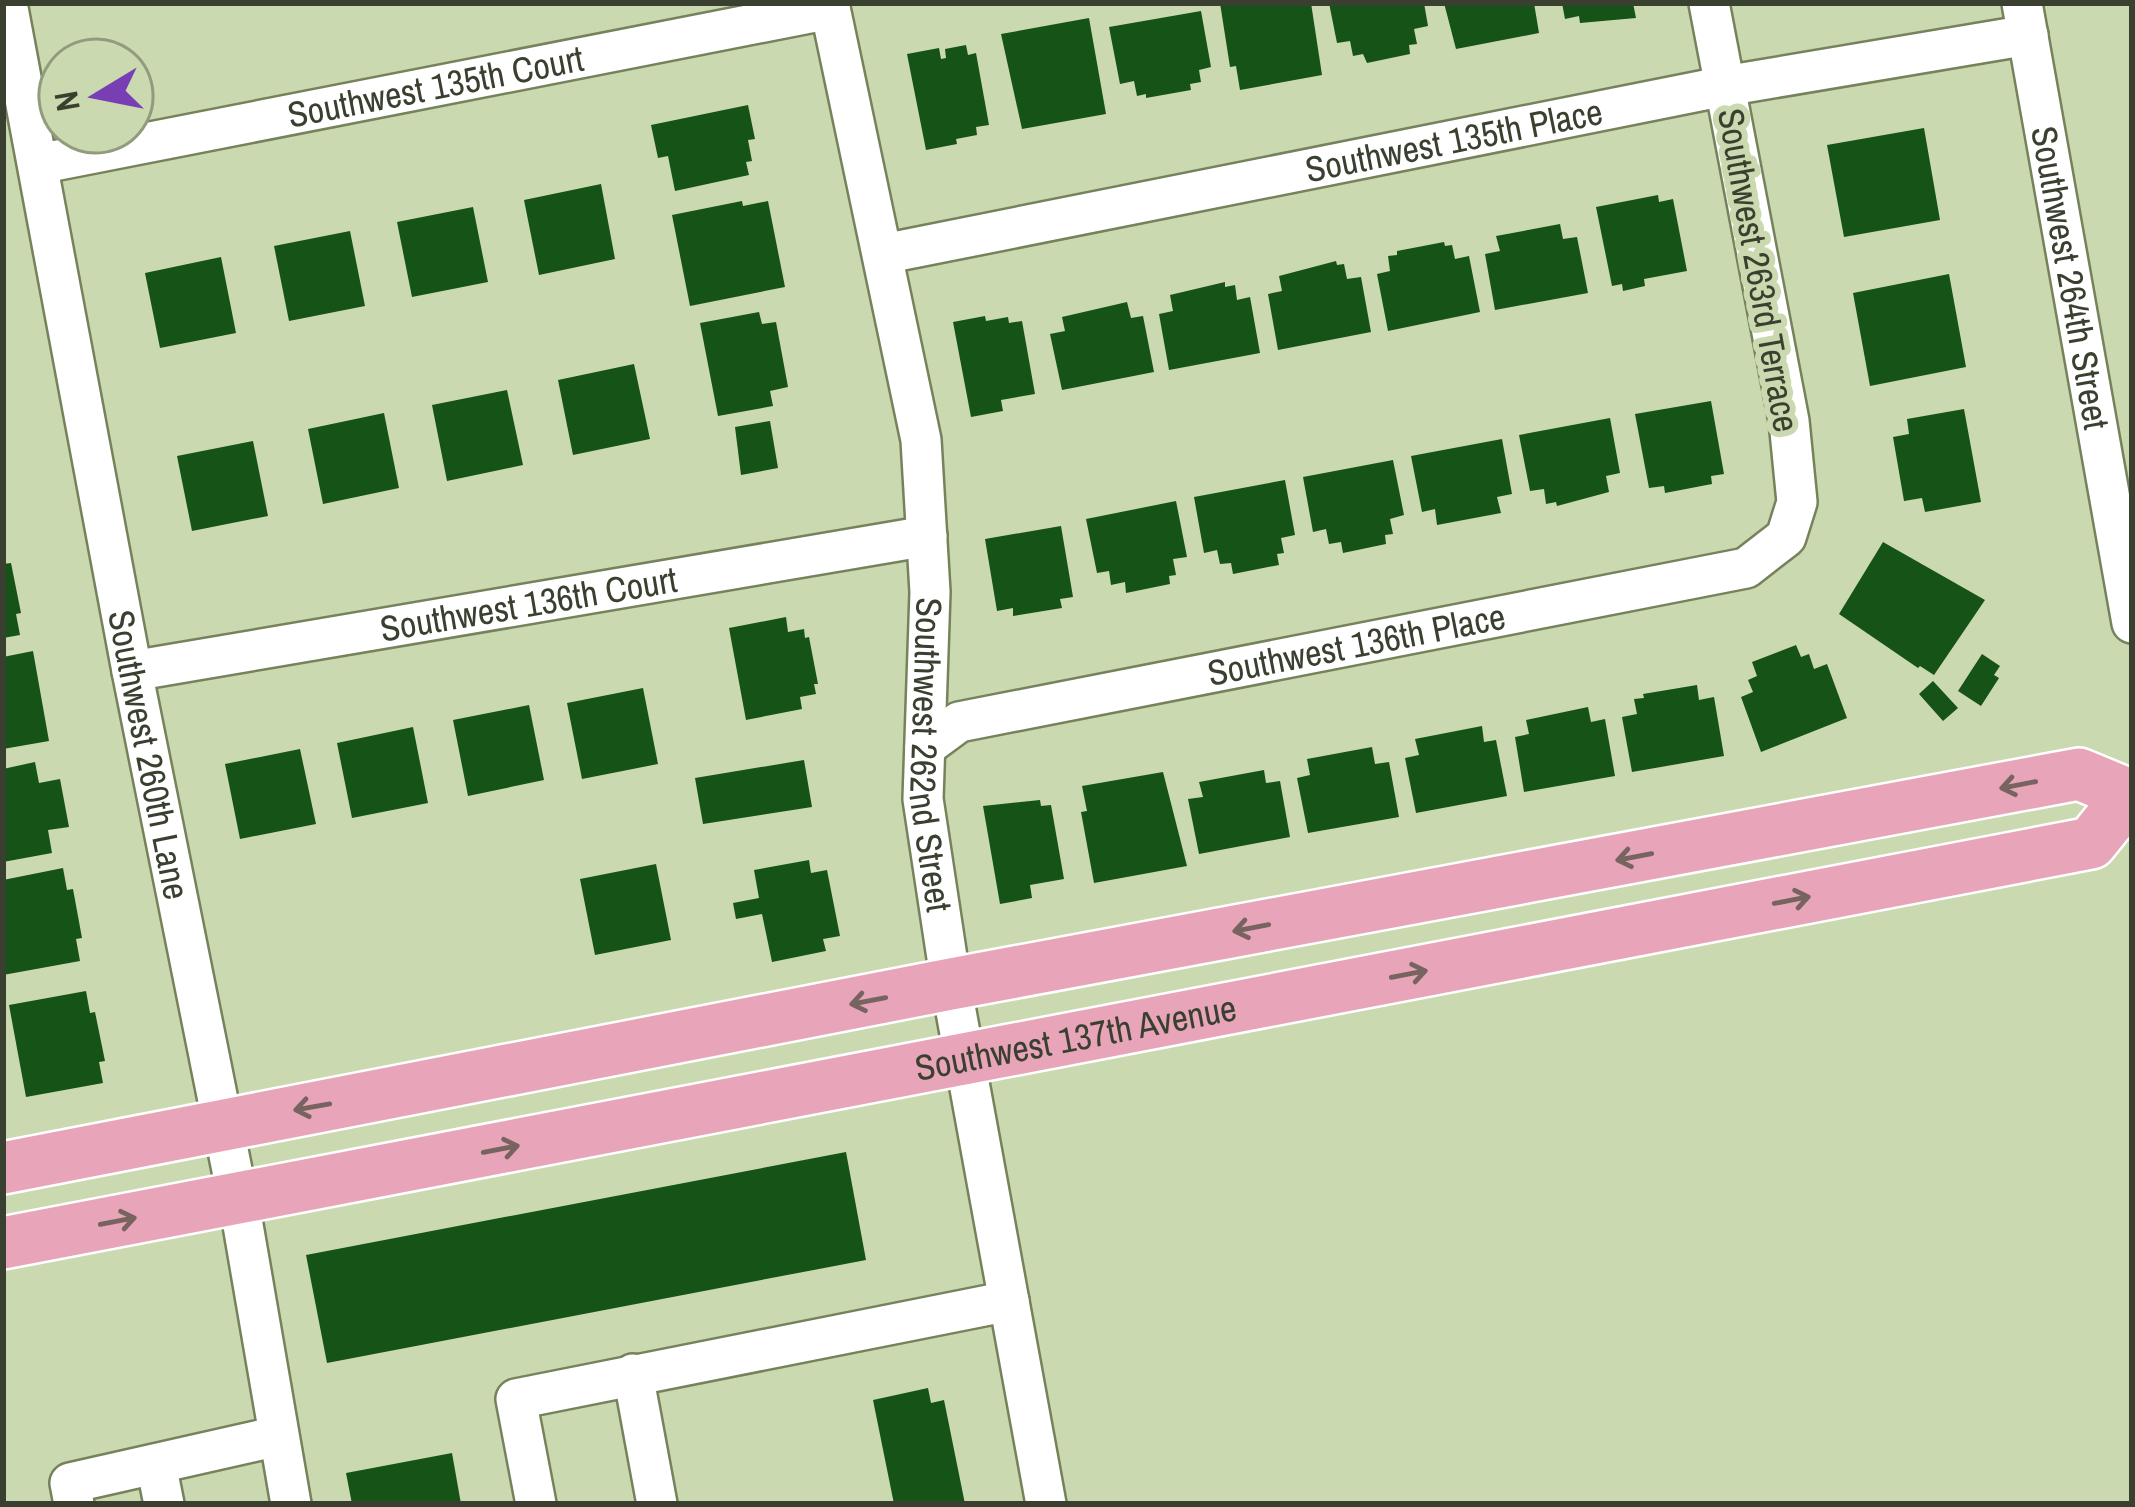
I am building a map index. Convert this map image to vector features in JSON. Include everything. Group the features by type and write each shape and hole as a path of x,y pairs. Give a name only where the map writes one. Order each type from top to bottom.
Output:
{"main road":[{"name":"Southwest 137th Avenue","path":"3,1168 951,984 2078,774 2130,797 2091,843 3,1244"}],"street":[{"name":"Southwest 260th Lane","path":"7,3 132,671 238,1198 291,1504"},
{"name":"Southwest 263rd Terrace","path":"1709,3 1789,421 1797,502 1786,537"},
{"name":"Southwest 135th Court","path":"38,164 829,6"},
{"name":"Southwest 262nd Street","path":"829,6 921,440 930,592 923,799 951,984 1046,1504"},
{"name":"Southwest 135th Place","path":"883,254 1725,86 2025,19"},
{"name":"Southwest 264th Street","path":"2025,19 2132,623"},
{"name":"Southwest 136th Court","path":"132,671 927,536"},
{"name":"Southwest 136th Place","path":"925,747 959,722 1746,568 1786,537"},
{"path":"536,1504 516,1399 1009,1301"},
{"path":"633,1374 657,1504"},
{"path":"74,1504 70,1484 278,1436"},
{"path":"156,1464 164,1504"}],"building":[{"path":"1220,3 1311,3 1322,75 1240,90 1236,66 1230,67"},
{"path":"1329,3 1424,3 1428,26 1414,29 1417,44 1409,45 1410,54 1367,63 1363,54 1353,56 1350,41 1337,43"},
{"path":"1444,3 1534,3 1539,33 1456,49"},
{"path":"1562,3 1633,3 1636,18 1580,23 1579,16 1565,19"},
{"path":"1201,11 1211,67 1199,70 1201,82 1190,84 1191,90 1146,98 1146,94 1137,96 1134,81 1120,84 1109,27"},
{"path":"1089,18 1106,114 1022,129 1001,34"},
{"path":"966,45 968,55 976,53 989,125 976,127 977,135 956,139 957,144 926,150 907,54 939,48 941,59 946,58 945,49"},
{"path":"748,105 755,139 748,140 749,175 675,191 668,156 658,158 651,125"},
{"path":"1924,128 1940,220 1844,237 1827,145"},
{"path":"601,184 615,259 539,275 524,200"},
{"path":"1658,195 1659,202 1673,199 1687,271 1644,279 1645,286 1623,291 1622,284 1612,286 1596,207"},
{"path":"742,201 743,206 768,201 785,287 690,306 672,215"},
{"path":"473,207 488,282 412,297 397,222"},
{"path":"1560,224 1563,239 1577,237 1588,293 1495,310 1485,254 1500,251 1496,236"},
{"path":"350,231 365,306 289,321 274,246"},
{"path":"1444,242 1452,245 1455,259 1469,256 1480,312 1388,331 1377,274 1390,271 1388,256"},
{"path":"221,257 236,333 160,348 145,273"},
{"path":"1336,261 1344,264 1347,279 1361,277 1371,332 1278,350 1268,294 1282,291 1279,276"},
{"path":"1949,274 1966,367 1870,386 1853,293"},
{"path":"1225,282 1225,287 1235,285 1237,300 1250,297 1260,353 1169,370 1159,314 1173,311 1170,295"},
{"path":"1127,302 1131,318 1143,316 1154,372 1062,390 1050,334 1065,331 1062,317"},
{"path":"759,312 762,324 776,322 788,387 770,391 773,406 718,416 700,323"},
{"path":"985,316 986,321 1008,317 1009,323 1022,321 1035,394 1001,400 1003,411 971,417 953,322"},
{"path":"634,364 650,439 573,455 558,380"},
{"path":"507,390 523,465 447,481 432,405"},
{"path":"1711,401 1724,474 1711,476 1712,484 1665,493 1664,486 1649,488 1635,414"},
{"path":"1964,409 1981,502 1925,512 1922,498 1904,501 1893,437 1909,434 1907,419"},
{"path":"384,413 399,488 323,504 308,429"},
{"path":"1610,418 1620,473 1606,476 1609,492 1557,506 1556,502 1546,504 1544,489 1530,491 1519,435"},
{"path":"770,421 778,468 741,475 735,427"},
{"path":"1502,439 1512,494 1497,497 1501,513 1437,525 1435,509 1422,512 1411,456"},
{"path":"253,441 268,516 192,531 177,456"},
{"path":"1393,460 1404,515 1390,519 1393,534 1385,535 1386,544 1343,553 1341,542 1329,544 1326,529 1313,532 1303,477"},
{"path":"1285,480 1295,535 1281,538 1284,553 1277,554 1279,565 1233,574 1231,563 1220,564 1217,550 1204,553 1194,497"},
{"path":"1176,501 1187,557 1173,559 1176,575 1169,576 1170,584 1126,593 1125,582 1111,585 1109,571 1097,573 1086,519"},
{"path":"1061,526 1073,597 1060,599 1062,608 1013,616 1013,608 997,611 985,539"},
{"path":"1883,542 1985,600 1934,675 1839,614"},
{"path":"11,563 21,613 16,614 20,635 3,638 3,564"},
{"path":"786,617 788,632 804,629 805,638 809,637 816,694 800,697 802,709 746,720 729,628"},
{"path":"1796,645 1801,657 1809,654 1814,669 1827,664 1847,718 1761,752 1741,697 1753,692 1748,680 1757,676 1752,662"},
{"path":"33,651 49,741 3,749 3,657"},
{"path":"1982,654 2000,666 1994,675 1999,678 1981,706 1958,691"},
{"path":"1933,681 1958,708 1943,721 1919,694"},
{"path":"1697,685 1699,700 1714,697 1724,756 1632,772 1622,717 1637,714 1634,699"},
{"path":"643,688 658,764 582,779 567,703"},
{"path":"529,705 544,780 468,796 453,720"},
{"path":"1588,707 1591,722 1605,719 1615,776 1524,792 1515,737 1529,734 1526,720"},
{"path":"1482,726 1484,742 1496,740 1507,796 1416,813 1405,758 1419,755 1415,739"},
{"path":"413,727 428,803 352,818 337,743"},
{"path":"1372,747 1375,764 1389,762 1399,817 1308,833 1297,778 1310,775 1307,759"},
{"path":"300,749 316,824 240,839 225,764"},
{"path":"804,760 812,807 703,824 695,778"},
{"path":"35,762 39,783 60,779 69,827 48,830 52,853 3,862 3,769"},
{"path":"1264,770 1266,783 1280,781 1290,837 1199,854 1188,799 1203,797 1199,782"},
{"path":"1163,772 1187,866 1094,883 1081,812 1087,811 1082,786"},
{"path":"1040,800 1041,806 1051,805 1064,879 1030,885 1032,898 1000,904 983,806"},
{"path":"809,860 811,873 827,870 840,936 823,939 826,951 772,962 762,914 736,919 733,903 759,898 754,870"},
{"path":"656,864 671,940 595,955 580,879"},
{"path":"63,868 67,890 73,889 82,938 76,939 80,961 3,975 3,880"},
{"path":"86,991 105,1061 99,1062 103,1083 26,1097 9,1005"},
{"path":"846,1152 866,1260 327,1363 306,1255"},
{"path":"928,1388 931,1403 944,1400 965,1504 894,1504 873,1400"},
{"path":"452,1453 461,1504 352,1504 346,1473"}]}
